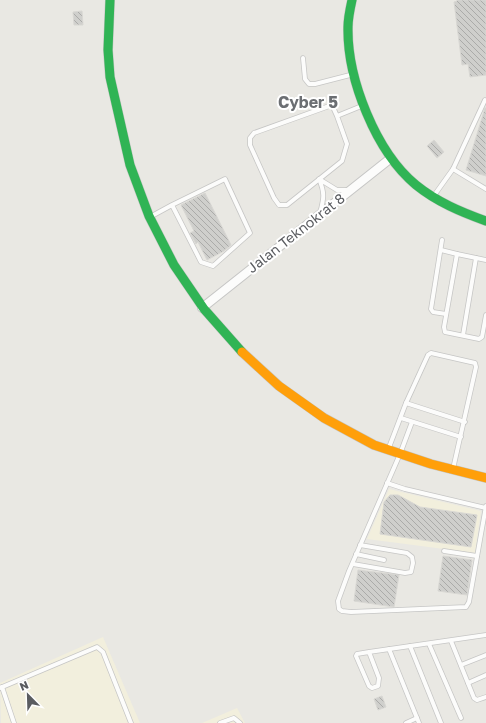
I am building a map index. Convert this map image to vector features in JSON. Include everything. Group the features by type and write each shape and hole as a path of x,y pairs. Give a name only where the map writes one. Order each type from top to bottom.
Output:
{"street":[{"path":"110,0 107,35 108,59 121,136 133,177 148,218 166,254 202,308 228,340 265,374 292,396 343,429 375,446 426,464 486,478"},
{"path":"352,0 348,32 350,50 359,93 391,158 408,176 433,197 455,209 486,221"},
{"name":"Jalan Teknokrat 8","path":"202,308 391,158"}],"lane":[{"path":"303,58 305,79 309,84 315,84 355,74"},
{"path":"433,197 453,169 485,100"},
{"path":"332,105 336,116 347,144 342,161 287,205 279,205 274,198 250,145 250,138 254,133 332,105"},
{"path":"336,116 364,105"},
{"path":"453,169 486,189"},
{"path":"148,218 172,205 225,179 250,233 213,266 201,262 172,205"},
{"path":"319,179 337,190 350,190"},
{"path":"319,179 324,190 324,198 319,215"},
{"path":"442,240 431,309 433,312 446,314"},
{"path":"441,250 486,260"},
{"path":"457,254 444,327 446,332 479,339 482,337 486,315"},
{"path":"463,335 476,258"},
{"path":"388,450 406,403 428,355 431,353 475,362 476,367 452,471"},
{"path":"406,403 464,422"},
{"path":"401,418 461,437"},
{"path":"387,484 486,507 469,602 466,607 351,612 342,611 338,606 338,601 356,554 400,454 412,422"},
{"path":"353,564 405,573 410,572 413,566 412,557 407,553 360,545"},
{"path":"444,551 477,556"},
{"path":"356,554 384,560"},
{"path":"369,652 380,683 375,688 369,686 356,656 357,654 369,652 410,646 451,641 486,635"},
{"path":"451,641 474,698 476,700 486,697"},
{"path":"429,644 461,718"},
{"path":"410,646 441,723"},
{"path":"14,723 1,688 97,647 103,652 131,723"},
{"path":"389,649 418,721 406,723"},
{"path":"461,665 486,655"},
{"path":"468,683 486,675"},
{"path":"220,723 234,718 240,723"}],"shaded area":[{"path":"389,489 481,511 475,553 367,539"},
{"path":"103,637 140,723 1,723 0,683"},
{"path":"237,708 245,723 202,723"}],"building":[{"path":"457,0 486,0 486,75 470,77 468,64 462,65 454,2"},
{"path":"82,11 83,25 74,25 73,12"},
{"path":"486,108 486,176 466,170"},
{"path":"434,140 444,152 437,158 427,146"},
{"path":"205,193 231,245 224,251 207,260 198,242 196,244 190,233 194,231 181,205"},
{"path":"390,495 398,495 420,507 477,515 471,547 380,534 384,502"},
{"path":"443,556 472,560 467,595 438,591"},
{"path":"358,570 399,575 394,607 354,601"},
{"path":"382,696 386,707 378,710 374,699"}],"traffic: fast":[{"path":"110,0 108,50 110,77 130,165 149,216 174,265 204,309 242,352"},
{"path":"352,0 348,27 349,47 353,69 367,113 388,154 416,185 432,197 467,214 486,221"}],"traffic: slow":[{"path":"242,352 279,386 324,418 374,445 431,464 486,478"}],"district":[{"name":"Cyber 5","path":"308,102"}]}
